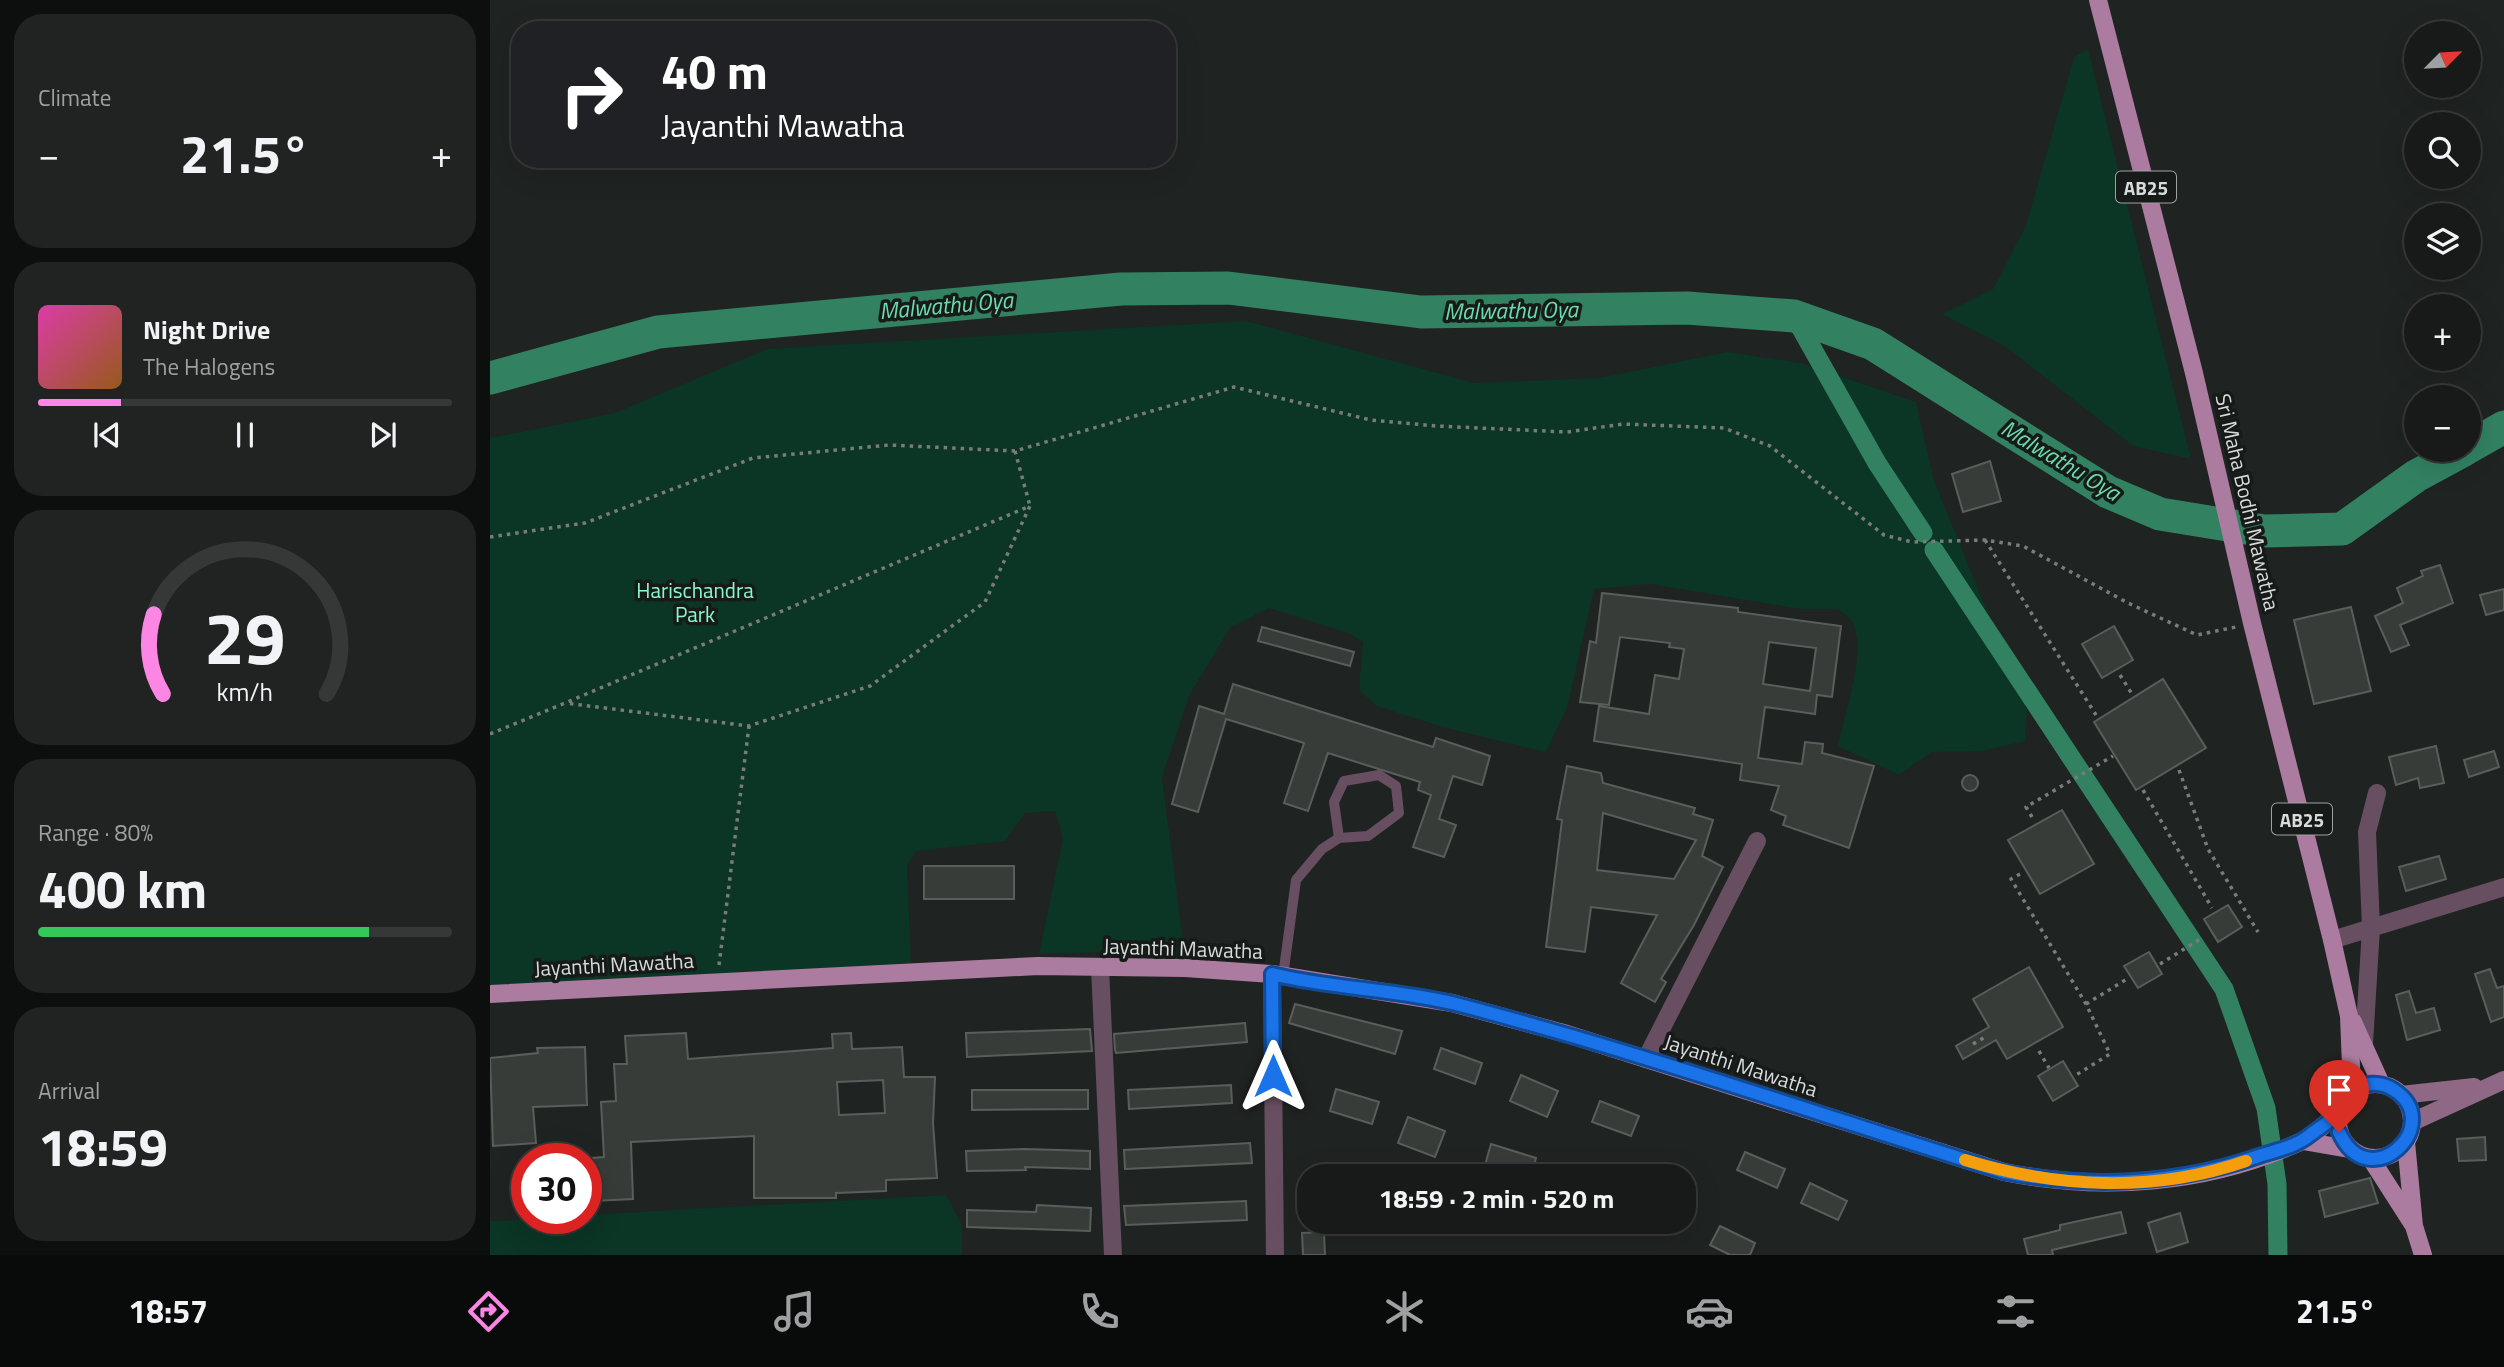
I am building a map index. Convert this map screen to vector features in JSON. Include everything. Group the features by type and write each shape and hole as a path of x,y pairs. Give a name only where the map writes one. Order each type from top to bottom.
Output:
{"main road":[{"name":"Sri Maha Bodhi Mawatha","path":"2098,0 2194,373 2252,623 2332,940 2349,1016 2352,1091"},
{"name":"Jayanthi Mawatha","path":"490,994 1038,966 1185,968 1278,975 1452,1003 1646,1059 2004,1172 2041,1179 2136,1183 2239,1163 2303,1141 2338,1112"},
{"name":"Sri Maha Bodhi Mawatha","path":"2349,1016 2381,1084"},
{"path":"2401,1095 2495,1083"},
{"path":"2412,1122 2495,1083"},
{"path":"2414,1226 2371,1159 2349,1149 2339,1132 2338,1112 2352,1091 2365,1085 2381,1084 2401,1095 2409,1108 2412,1122 2406,1142 2414,1226 2423,1255"},
{"name":"Jayanthi Mawatha","path":"2303,1141 2349,1149"},
{"path":"2371,1159 2391,1155 2406,1142"}],"street":[{"path":"2364,1044 2371,928 2367,832 2376,793"},
{"path":"1646,1059 1757,841"},
{"path":"2332,940 2504,887"},
{"path":"1100,967 1113,1255"},
{"path":"1275,1255 1278,975"}],"lane":[{"path":"1278,975 1296,880 1322,849 1339,838 1368,836 1399,813 1396,786 1379,775 1344,781 1334,802 1339,838"}],"path":[{"path":"490,537 585,523 753,458 890,445 1015,451 1234,387 1371,420 1436,426 1567,432 1623,424 1724,428 1770,446 1884,535 1912,542 1985,540 2023,547 2129,603 2197,635 2252,623"},
{"path":"565,703 749,726 870,687 985,602 1030,506 1015,451"},
{"path":"490,734 1030,506"},
{"path":"1985,540 2096,715"},
{"path":"2120,675 2132,694"},
{"path":"717,981 749,726"},
{"path":"2032,817 2026,807 2113,756"},
{"path":"2179,770 2208,849 2259,932"},
{"path":"2143,790 2212,908"},
{"path":"2020,874 2011,879 2086,1004 2110,1054 2077,1075"},
{"path":"2160,964 2203,938"},
{"path":"2086,1004 2127,979"},
{"path":"1973,1044 1987,1036"},
{"path":"2039,1051 2049,1068"}],"green space":[{"path":"2088,49 2191,459 2133,446 2006,347 1942,314 1993,289 2026,225 2074,57"},
{"name":"Harischandra Park","path":"1246,321 1474,383 1599,378 1727,352 1801,363 1916,402 1934,481 2027,709 2025,741 1983,751 1932,752 1899,775 1838,746 1853,681 1857,647 1856,632 1851,620 1838,609 1800,609 1651,584 1594,589 1567,708 1546,752 1446,728 1376,706 1359,690 1363,642 1348,633 1269,608 1230,628 1189,696 1162,777 1185,957 1106,952 1039,954 1063,838 1055,811 1025,813 1005,841 916,851 907,866 911,964 490,986 490,438 615,413 767,349"},
{"path":"946,1195 962,1225 962,1255 490,1255 490,1221 511,1220 511,1234 602,1234 602,1214"}],"building":[{"path":"1990,461 2001,501 1963,512 1952,474"},
{"path":"2440,565 2453,603 2400,625 2409,645 2391,652 2375,616 2403,603 2397,588 2423,576 2421,571"},
{"path":"2504,589 2504,610 2486,615 2480,595"},
{"path":"1602,593 1738,608 1738,612 1841,626 1832,697 1817,695 1815,714 1765,707 1758,758 1802,764 1805,742 1823,744 1822,753 1874,766 1849,848 1783,825 1786,816 1771,810 1779,786 1740,780 1742,764 1594,741 1599,706 1649,714 1655,675 1679,679 1684,649 1669,647 1670,643 1620,637 1609,705 1580,702 1590,641 1596,643","holes":["1769,642 1816,648 1810,691 1763,684"]},
{"path":"2351,607 2371,691 2314,704 2294,620"},
{"path":"2114,626 2133,660 2102,678 2082,644"},
{"path":"1262,627 1354,652 1350,666 1258,641"},
{"path":"2163,679 2206,748 2136,790 2094,722"},
{"path":"1233,684 1433,747 1436,738 1490,756 1482,785 1453,776 1439,819 1456,825 1444,857 1413,847 1431,795 1418,790 1420,782 1328,753 1308,811 1284,803 1304,743 1226,719 1198,812 1172,804 1199,706 1224,714"},
{"path":"2436,746 2444,783 2420,788 2418,778 2396,785 2389,757"},
{"path":"2494,751 2499,767 2469,777 2464,760"},
{"path":"1567,766 1601,773 1603,783 1695,808 1693,814 1713,820 1702,856 1723,867 1694,925 1661,979 1666,982 1655,1002 1621,983 1657,915 1591,907 1585,952 1546,947 1562,820 1557,819","holes":["1603,813 1696,840 1674,879 1597,870"]},
{"path":"1967,775 1973,775 1978,783 1976,789 1967,791 1962,786 1962,780"},
{"path":"2062,810 2094,864 2040,894 2008,840"},
{"path":"2439,856 2446,879 2406,891 2399,867"},
{"path":"924,866 1014,866 1014,899 924,899"},
{"path":"2228,905 2242,927 2218,942 2204,919"},
{"path":"2149,952 2162,974 2138,988 2124,966"},
{"path":"2029,967 2063,1027 2007,1059 1996,1040 1963,1059 1956,1046 1989,1027 1973,999"},
{"path":"2490,969 2497,988 2504,986 2504,1017 2491,1022 2475,974"},
{"path":"2409,991 2416,1013 2434,1008 2440,1030 2407,1040 2396,995"},
{"path":"1295,1004 1402,1031 1395,1054 1289,1023"},
{"path":"1245,1023 1247,1042 1116,1053 1115,1050 1114,1034"},
{"path":"1090,1029 1092,1051 967,1057 966,1033"},
{"path":"686,1033 688,1059 833,1048 832,1034 851,1033 852,1049 902,1047 904,1077 935,1077 933,1123 937,1178 886,1180 886,1191 836,1193 836,1198 754,1198 754,1136 631,1142 633,1199 602,1201 604,1157 601,1102 616,1101 614,1064 627,1064 625,1036","holes":["883,1080 885,1113 839,1115 837,1082"]},
{"path":"585,1047 587,1105 533,1107 536,1143 493,1146 490,1058 538,1053 537,1048"},
{"path":"1441,1048 1482,1063 1475,1084 1434,1069"},
{"path":"2063,1061 2078,1086 2053,1101 2038,1076"},
{"path":"1521,1075 1558,1091 1547,1117 1510,1101"},
{"path":"1231,1085 1232,1103 1129,1109 1128,1090"},
{"path":"1336,1089 1379,1102 1372,1124 1330,1111"},
{"path":"972,1090 1088,1090 1088,1109 972,1110"},
{"path":"1600,1101 1639,1116 1631,1136 1592,1122"},
{"path":"1408,1117 1445,1131 1435,1157 1398,1143"},
{"path":"2485,1137 2486,1160 2459,1161 2457,1139"},
{"path":"1250,1143 1252,1163 1125,1169 1124,1150"},
{"path":"1491,1144 1536,1158 1534,1164 1485,1164"},
{"path":"966,1151 1090,1151 1090,1169 1025,1167 1026,1170 967,1171"},
{"path":"1745,1152 1785,1169 1777,1188 1737,1170"},
{"path":"2370,1178 2378,1203 2325,1217 2319,1191"},
{"path":"1810,1183 1847,1201 1838,1220 1801,1203"},
{"path":"1246,1201 1247,1220 1126,1225 1124,1206"},
{"path":"1037,1205 1091,1208 1090,1231 967,1227 967,1210 1036,1212"},
{"path":"2121,1212 2126,1233 2052,1250 2053,1255 2028,1255 2024,1239 2060,1230 2060,1225"},
{"path":"2180,1213 2188,1242 2157,1252 2148,1223"},
{"path":"1720,1226 1755,1243 1750,1255 1730,1255 1710,1245"},
{"path":"1302,1234 1324,1234 1325,1255 1303,1255"}],"waterway":[{"name":"Malwathu Oya","path":"490,378 658,332 1121,289 1228,288 1421,312 1687,308 1794,316 1873,344 2108,492 2160,514 2264,531 2342,529 2416,476 2442,462"},
{"path":"1794,316 1877,463 1923,533"},
{"name":"Malwathu Oya","path":"2481,440 2504,427"},
{"path":"1934,550 2224,989 2266,1108 2277,1184 2278,1255"}],"slow traffic":[{"path":"1965,1160 2004,1172 2041,1179 2100,1183 2136,1183 2168,1179 2246,1161"}],"route":[{"path":"1273,1076 1272,974 1452,1003 1567,1034 2004,1172 2041,1179 2136,1183 2168,1179 2239,1163 2303,1141 2338,1112 2352,1091 2365,1085 2381,1084 2392,1088 2401,1095 2409,1108 2412,1122 2410,1133 2406,1142 2391,1155 2371,1159 2363,1157 2349,1149 2339,1132"}]}
